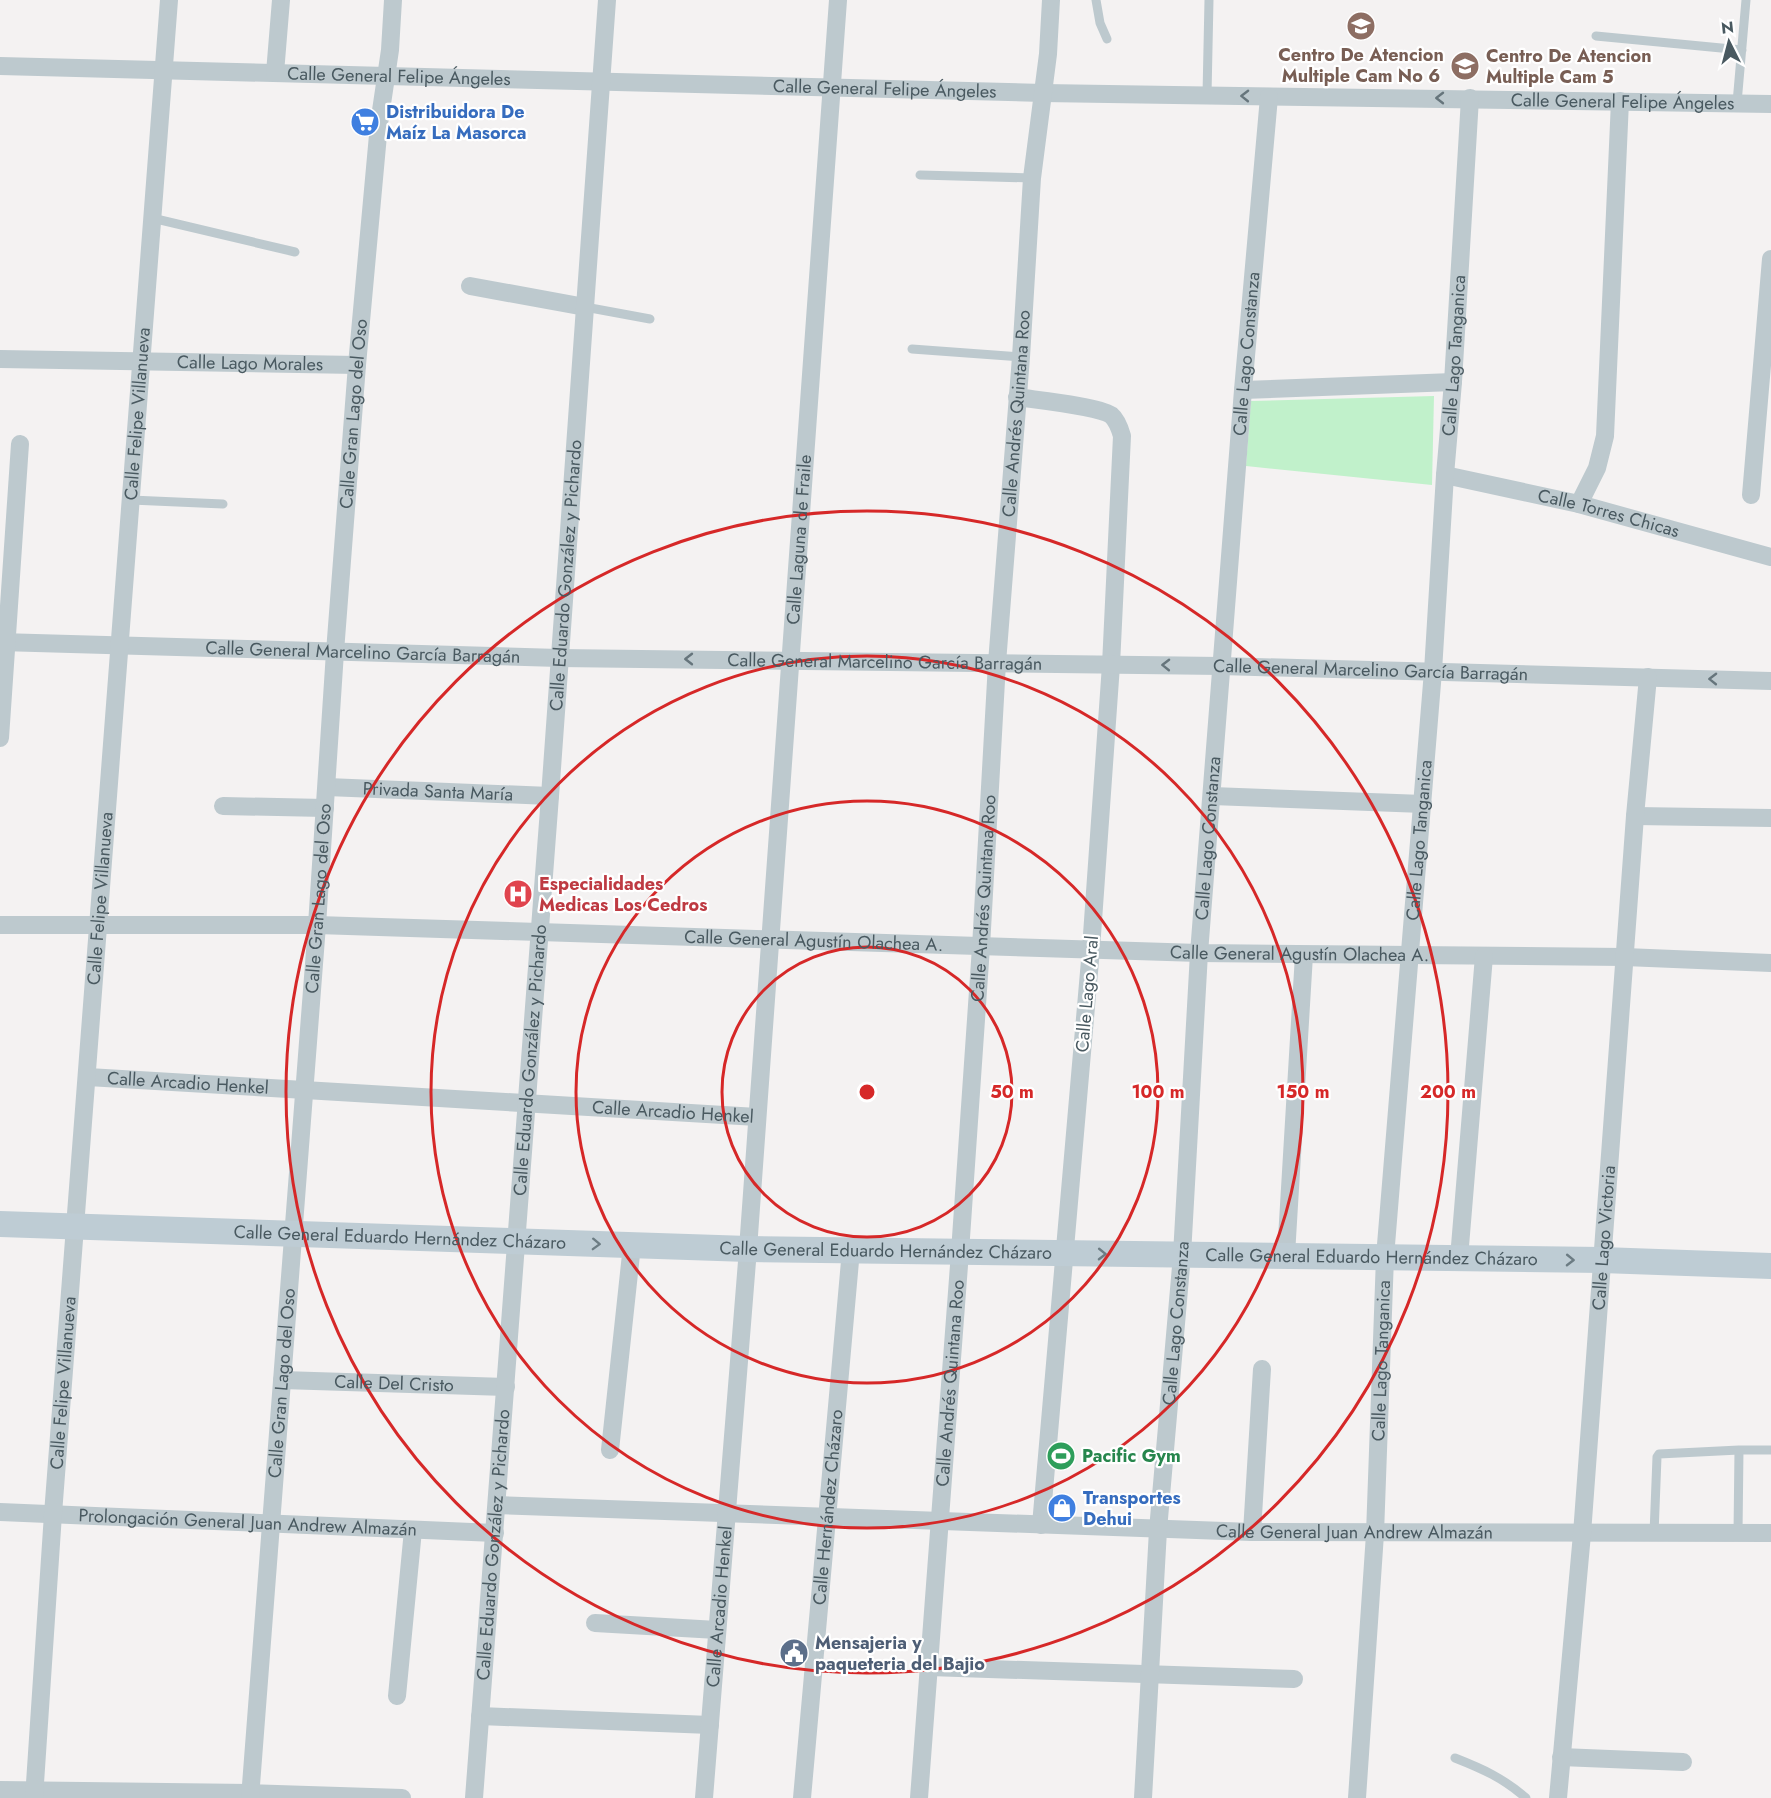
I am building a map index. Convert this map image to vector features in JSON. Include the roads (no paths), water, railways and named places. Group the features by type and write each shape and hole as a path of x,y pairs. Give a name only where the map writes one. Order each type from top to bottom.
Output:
{"main road":[{"name":"Calle General Eduardo Hernández Cházaro","path":"0,1224 748,1249 1602,1260 1771,1266"}],"street":[{"name":"Calle Felipe Villanueva","path":"34,1794 53,1514 169,0"},
{"path":"274,73 281,0"},
{"name":"Calle Gran Lago del Oso","path":"250,1796 305,1090 357,366 393,0"},
{"name":"Calle Eduardo González y Pichardo","path":"474,1798 550,796 607,0"},
{"name":"Calle Laguna de Fraile","path":"757,1117 838,0"},
{"name":"Calle Andrés Quintana Roo","path":"919,1798 960,1252 981,947 997,663 1021,357 1032,178 1048,54 1052,0"},
{"name":"Calle General Felipe Ángeles","path":"0,66 1043,93 1771,104"},
{"name":"Calle Lago Constanza","path":"1143,1798 1158,1530 1182,1255 1200,953 1221,666 1269,97"},
{"name":"Calle Lago Tanganica","path":"1357,1798 1375,1534 1385,1257 1433,672 1470,98"},
{"path":"1579,504 1596,468 1605,436 1620,101"},
{"path":"1751,495 1771,259"},
{"path":"470,286 585,307"},
{"name":"Calle Lago Morales","path":"0,359 357,366"},
{"path":"1243,390 1453,382"},
{"name":"Calle Lago Aral","path":"1017,397 1098,410 1111,416 1118,424 1122,436 1111,665 1091,949 1041,1525"},
{"path":"0,738 4,642 20,444"},
{"name":"Calle Torres Chicas","path":"1445,475 1579,504 1771,557"},
{"name":"Calle General Marcelino García Barragán","path":"4,642 559,658 1221,666 1771,681"},
{"name":"Calle Lago Victoria","path":"1558,1798 1582,1534 1635,816 1648,677"},
{"name":"Privada Santa María","path":"327,788 550,796"},
{"path":"1212,796 1423,804"},
{"path":"223,806 325,808"},
{"path":"1635,816 1771,818"},
{"name":"Calle General Agustín Olachea A.","path":"0,925 317,925 1200,953 1625,957 1771,963"},
{"path":"1286,1255 1304,955"},
{"path":"1459,1258 1484,956"},
{"name":"Calle Arcadio Henkel","path":"88,1077 757,1117 704,1798"},
{"path":"610,1450 632,1245"},
{"name":"Calle Hernández Cházaro","path":"802,1798 851,1250"},
{"path":"1252,1532 1262,1370"},
{"name":"Calle Del Cristo","path":"282,1380 506,1387"},
{"path":"497,1505 939,1522"},
{"name":"Prolongación General Juan Andrew Almazán","path":"0,1512 495,1533"},
{"name":"Calle General Juan Andrew Almazán","path":"939,1522 1158,1530 1375,1534 1771,1533"},
{"path":"396,1695 413,1530"},
{"path":"595,1623 717,1630"},
{"path":"929,1667 1294,1679"},
{"path":"480,1716 710,1725"},
{"path":"1561,1757 1683,1762"},
{"path":"0,1790 34,1794 402,1798"}],"lane":[{"path":"1096,0 1100,23 1107,39"},
{"path":"1207,95 1209,0"},
{"path":"1737,104 1746,0"},
{"path":"1596,36 1742,50"},
{"path":"920,175 1032,178"},
{"path":"152,218 295,252"},
{"path":"585,307 650,319"},
{"path":"912,349 1021,357"},
{"path":"131,501 224,504"},
{"path":"1738,1533 1739,1450"},
{"path":"1654,1534 1657,1457 1659,1454 1771,1450"},
{"path":"1455,1758 1490,1772 1526,1798"}],"place":[{"name":"Centro De Atencion Multiple Cam No 6","path":"1361,26"},
{"name":"Centro De Atencion Multiple Cam 5","path":"1465,66"},
{"name":"Distribuidora De Maíz La Masorca","path":"365,122"},
{"name":"Especialidades Medicas Los Cedros","path":"518,894"},
{"name":"Pacific Gym","path":"1061,1456"},
{"name":"Transportes Dehui","path":"1062,1508"},
{"name":"Mensajeria y paqueteria del Bajio","path":"794,1653"}]}
